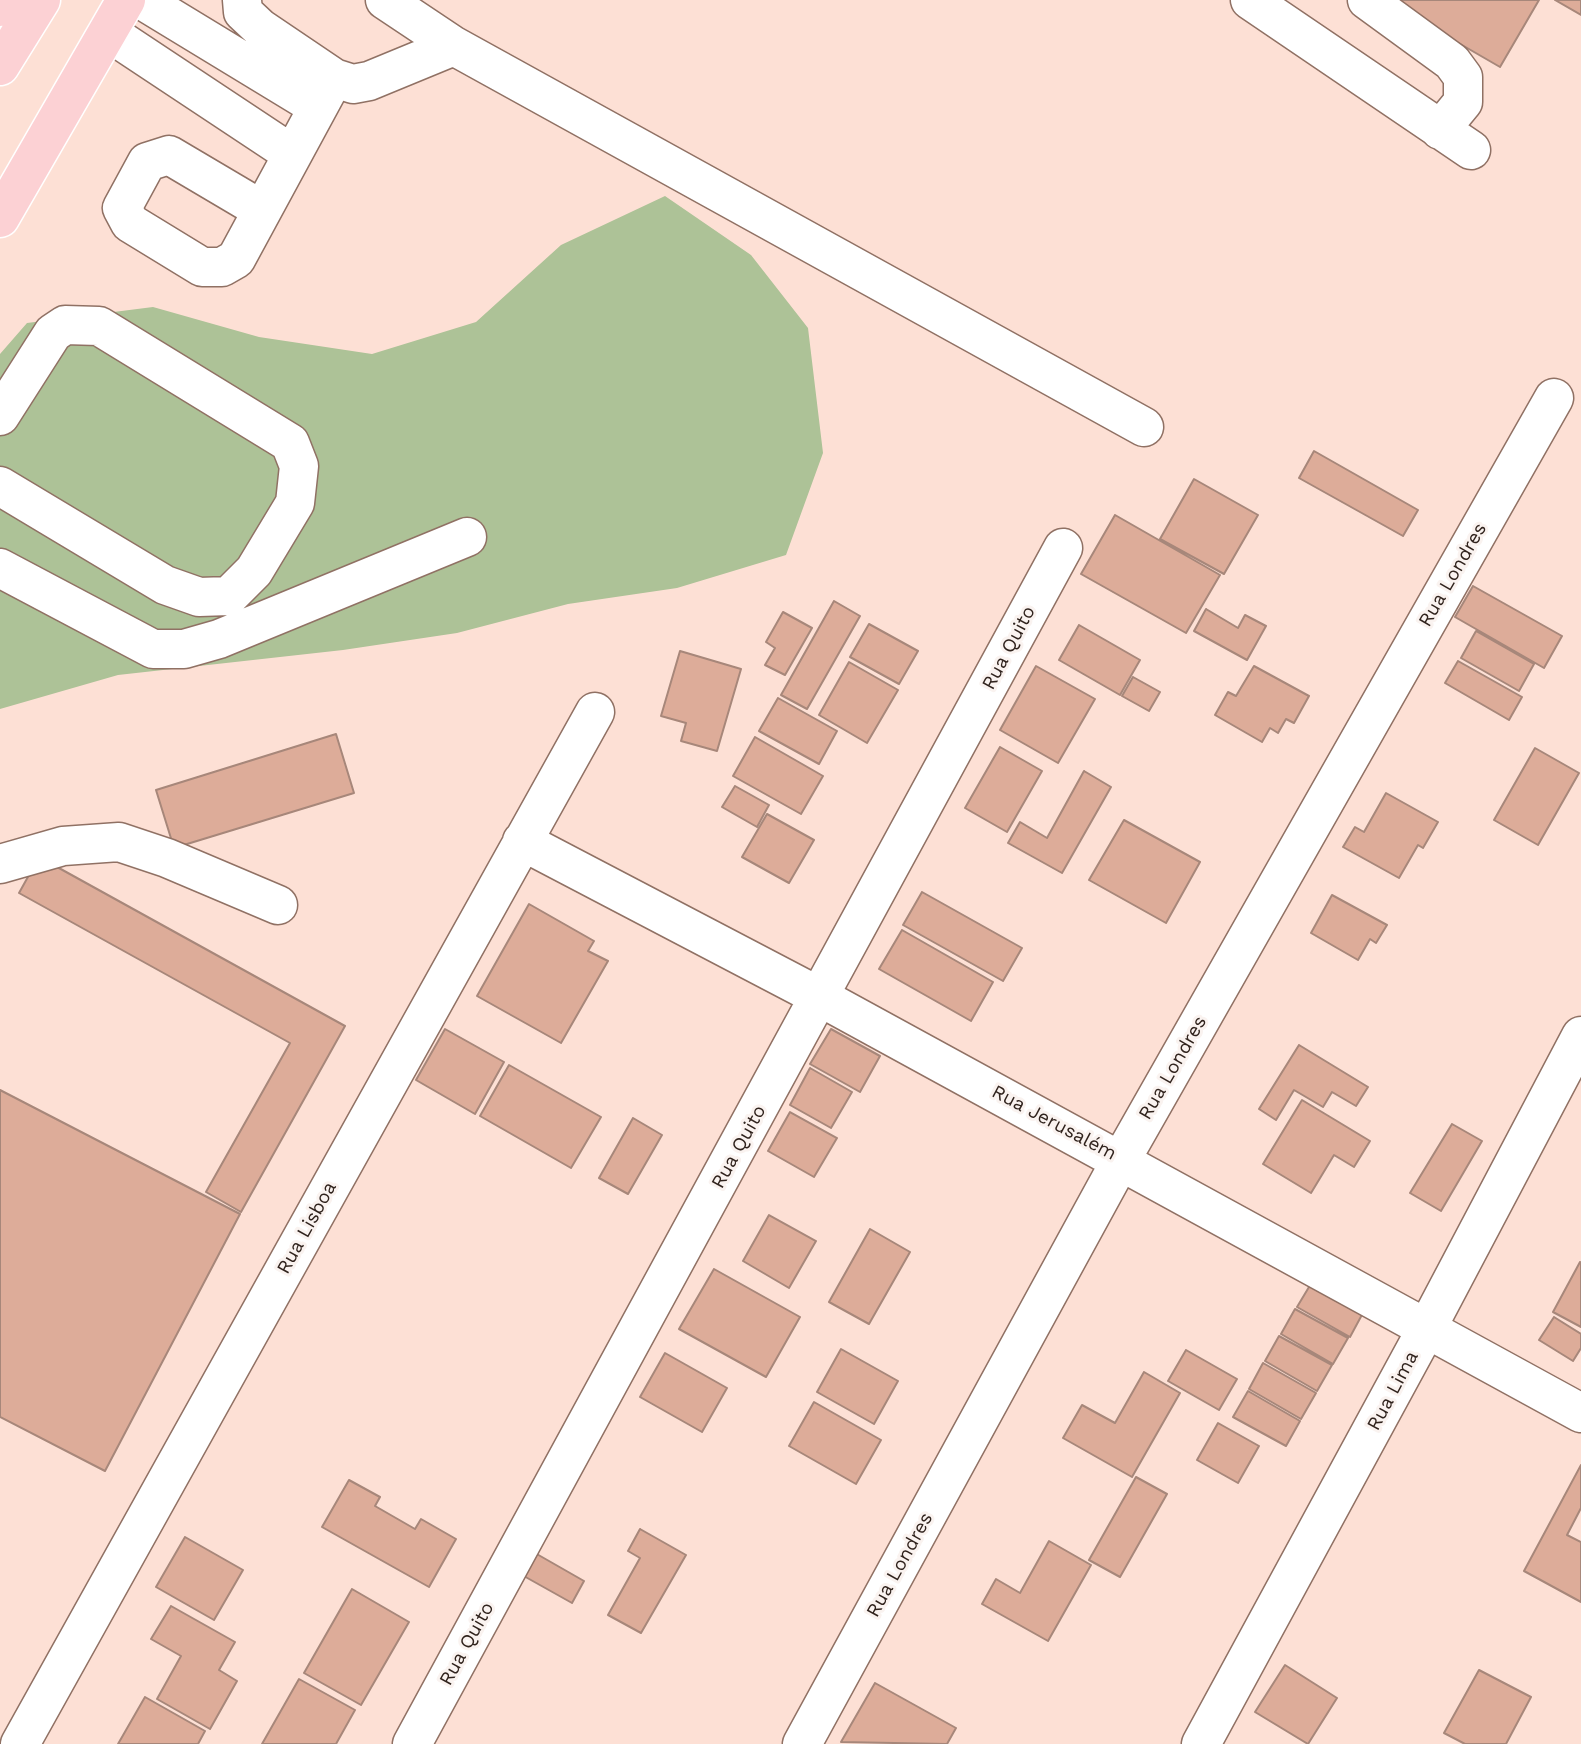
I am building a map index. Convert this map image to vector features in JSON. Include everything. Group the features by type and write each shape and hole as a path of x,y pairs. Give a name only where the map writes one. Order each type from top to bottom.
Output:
{"main road":[{"path":"0,7 7,0"},
{"path":"0,66 41,0"},
{"path":"0,218 117,16"}],"street":[{"path":"142,0 326,93"},
{"path":"242,0 243,12 326,93"},
{"path":"385,0 454,46 1144,427"},
{"path":"1250,0 1455,140 1463,102 1463,77 1452,62 1367,0"},
{"path":"117,16 292,154"},
{"path":"262,211 326,93 369,81 454,46"},
{"path":"0,416 52,333 65,326 99,326 290,443 299,467 295,503 254,571 229,596 199,597 164,585 0,486"},
{"name":"Rua Londres","path":"802,1744 1121,1160 1554,398"},
{"path":"0,568 153,649 184,649 219,639 467,537"},
{"name":"Rua Quito","path":"412,1744 1063,548"},
{"name":"Rua Lisboa","path":"20,1744 595,712"},
{"name":"Rua Jerusalém","path":"522,841 820,997 1581,1412"},
{"path":"0,864 63,846 119,842 167,858 278,905"},
{"name":"Rua Lima","path":"1201,1744 1427,1328 1581,1036"}],"green space":[{"path":"665,196 751,255 808,328 823,453 786,555 677,588 568,604 457,633 343,650 118,675 0,709 0,354 27,323 153,307 259,337 372,354 476,322 561,245"}],"building":[{"path":"1384,0 1539,0 1500,67"},
{"path":"1555,0 1581,0 1581,15"},
{"path":"1314,451 1418,510 1403,536 1299,478"},
{"path":"1194,479 1258,515 1224,574 1160,539"},
{"path":"1115,515 1220,575 1186,633 1081,574"},
{"path":"1473,586 1562,636 1544,668 1455,617"},
{"path":"834,601 860,616 807,709 781,695"},
{"path":"1206,609 1238,628 1245,615 1266,626 1247,660 1194,631"},
{"path":"783,612 812,628 785,675 765,665 775,648 766,642"},
{"path":"869,624 918,651 899,684 850,657"},
{"path":"1079,625 1140,660 1120,695 1059,660"},
{"path":"1476,631 1534,664 1519,691 1461,658"},
{"path":"680,651 741,669 717,751 681,741 686,723 661,716"},
{"path":"1458,661 1522,697 1509,720 1445,683"},
{"path":"849,662 898,690 867,743 819,715"},
{"path":"1036,666 1095,699 1058,763 1000,730"},
{"path":"1254,666 1309,696 1294,723 1286,719 1278,733 1270,728 1262,742 1215,715 1228,692 1236,696"},
{"path":"1133,677 1160,692 1149,711 1122,696"},
{"path":"778,698 837,731 819,764 759,731"},
{"path":"336,734 354,793 174,848 156,790"},
{"path":"755,737 823,776 801,814 733,776"},
{"path":"1000,747 1042,771 1007,832 965,808"},
{"path":"1535,748 1579,773 1538,845 1494,820"},
{"path":"1084,771 1111,787 1062,873 1008,843 1020,822 1047,838"},
{"path":"735,786 769,805 757,827 722,807"},
{"path":"1386,793 1438,822 1423,848 1418,845 1399,878 1343,847 1355,827 1364,832"},
{"path":"767,814 814,840 789,883 742,857"},
{"path":"1124,820 1200,862 1166,923 1089,880"},
{"path":"39,857 345,1026 241,1212 206,1192 290,1043 19,893"},
{"path":"922,892 1022,948 1003,981 903,925"},
{"path":"1332,895 1387,925 1376,943 1370,939 1358,960 1311,933"},
{"path":"529,904 594,941 588,951 608,961 561,1043 477,996"},
{"path":"902,930 993,982 971,1021 879,969"},
{"path":"445,1029 504,1062 475,1114 416,1080"},
{"path":"831,1029 880,1056 860,1092 810,1064"},
{"path":"1299,1045 1368,1087 1356,1106 1332,1092 1323,1107 1294,1090 1276,1120 1259,1109"},
{"path":"509,1065 601,1117 571,1168 480,1116"},
{"path":"810,1068 852,1092 831,1128 790,1105"},
{"path":"0,1090 240,1214 105,1471 0,1417"},
{"path":"1302,1100 1370,1141 1354,1167 1334,1155 1311,1193 1263,1164"},
{"path":"790,1112 837,1138 814,1177 768,1151"},
{"path":"633,1118 662,1135 628,1194 599,1178"},
{"path":"1452,1124 1482,1141 1441,1211 1410,1193"},
{"path":"769,1215 816,1241 789,1288 743,1261"},
{"path":"870,1229 910,1252 869,1324 829,1302"},
{"path":"1581,1263 1581,1327 1553,1312"},
{"path":"714,1269 800,1317 766,1377 679,1329"},
{"path":"1312,1282 1364,1311 1350,1337 1297,1307"},
{"path":"1295,1309 1348,1338 1333,1364 1281,1334"},
{"path":"1554,1317 1581,1334 1581,1348 1573,1361 1539,1340"},
{"path":"1279,1336 1332,1365 1317,1391 1265,1361"},
{"path":"841,1349 898,1381 874,1424 817,1392"},
{"path":"1186,1350 1237,1379 1219,1410 1168,1381"},
{"path":"665,1353 727,1388 702,1432 640,1397"},
{"path":"1263,1363 1316,1393 1301,1419 1249,1389"},
{"path":"1144,1372 1180,1393 1132,1477 1063,1438 1082,1405 1115,1423"},
{"path":"1248,1391 1300,1421 1286,1446 1233,1417"},
{"path":"814,1402 881,1440 856,1484 789,1446"},
{"path":"1218,1423 1259,1446 1238,1483 1197,1460"},
{"path":"1581,1465 1581,1508 1567,1535 1581,1542 1581,1602 1524,1571"},
{"path":"1136,1477 1167,1494 1120,1577 1089,1560"},
{"path":"349,1480 380,1497 375,1506 415,1529 421,1519 456,1539 429,1587 322,1527"},
{"path":"640,1529 686,1555 641,1633 608,1615 640,1558 628,1551"},
{"path":"185,1537 243,1570 214,1620 156,1587"},
{"path":"1049,1541 1091,1565 1048,1641 982,1604 996,1579 1020,1593"},
{"path":"535,1553 584,1581 572,1603 522,1575"},
{"path":"352,1589 409,1622 361,1705 304,1673"},
{"path":"171,1606 235,1642 219,1670 237,1681 210,1729 157,1699 181,1656 151,1639"},
{"path":"1285,1665 1337,1698 1308,1744 1255,1712"},
{"path":"1479,1670 1531,1697 1506,1744 1465,1744 1444,1733"},
{"path":"299,1679 355,1710 336,1744 262,1744"},
{"path":"875,1683 956,1728 947,1744 841,1742"},
{"path":"145,1697 205,1731 198,1744 118,1744"}]}
